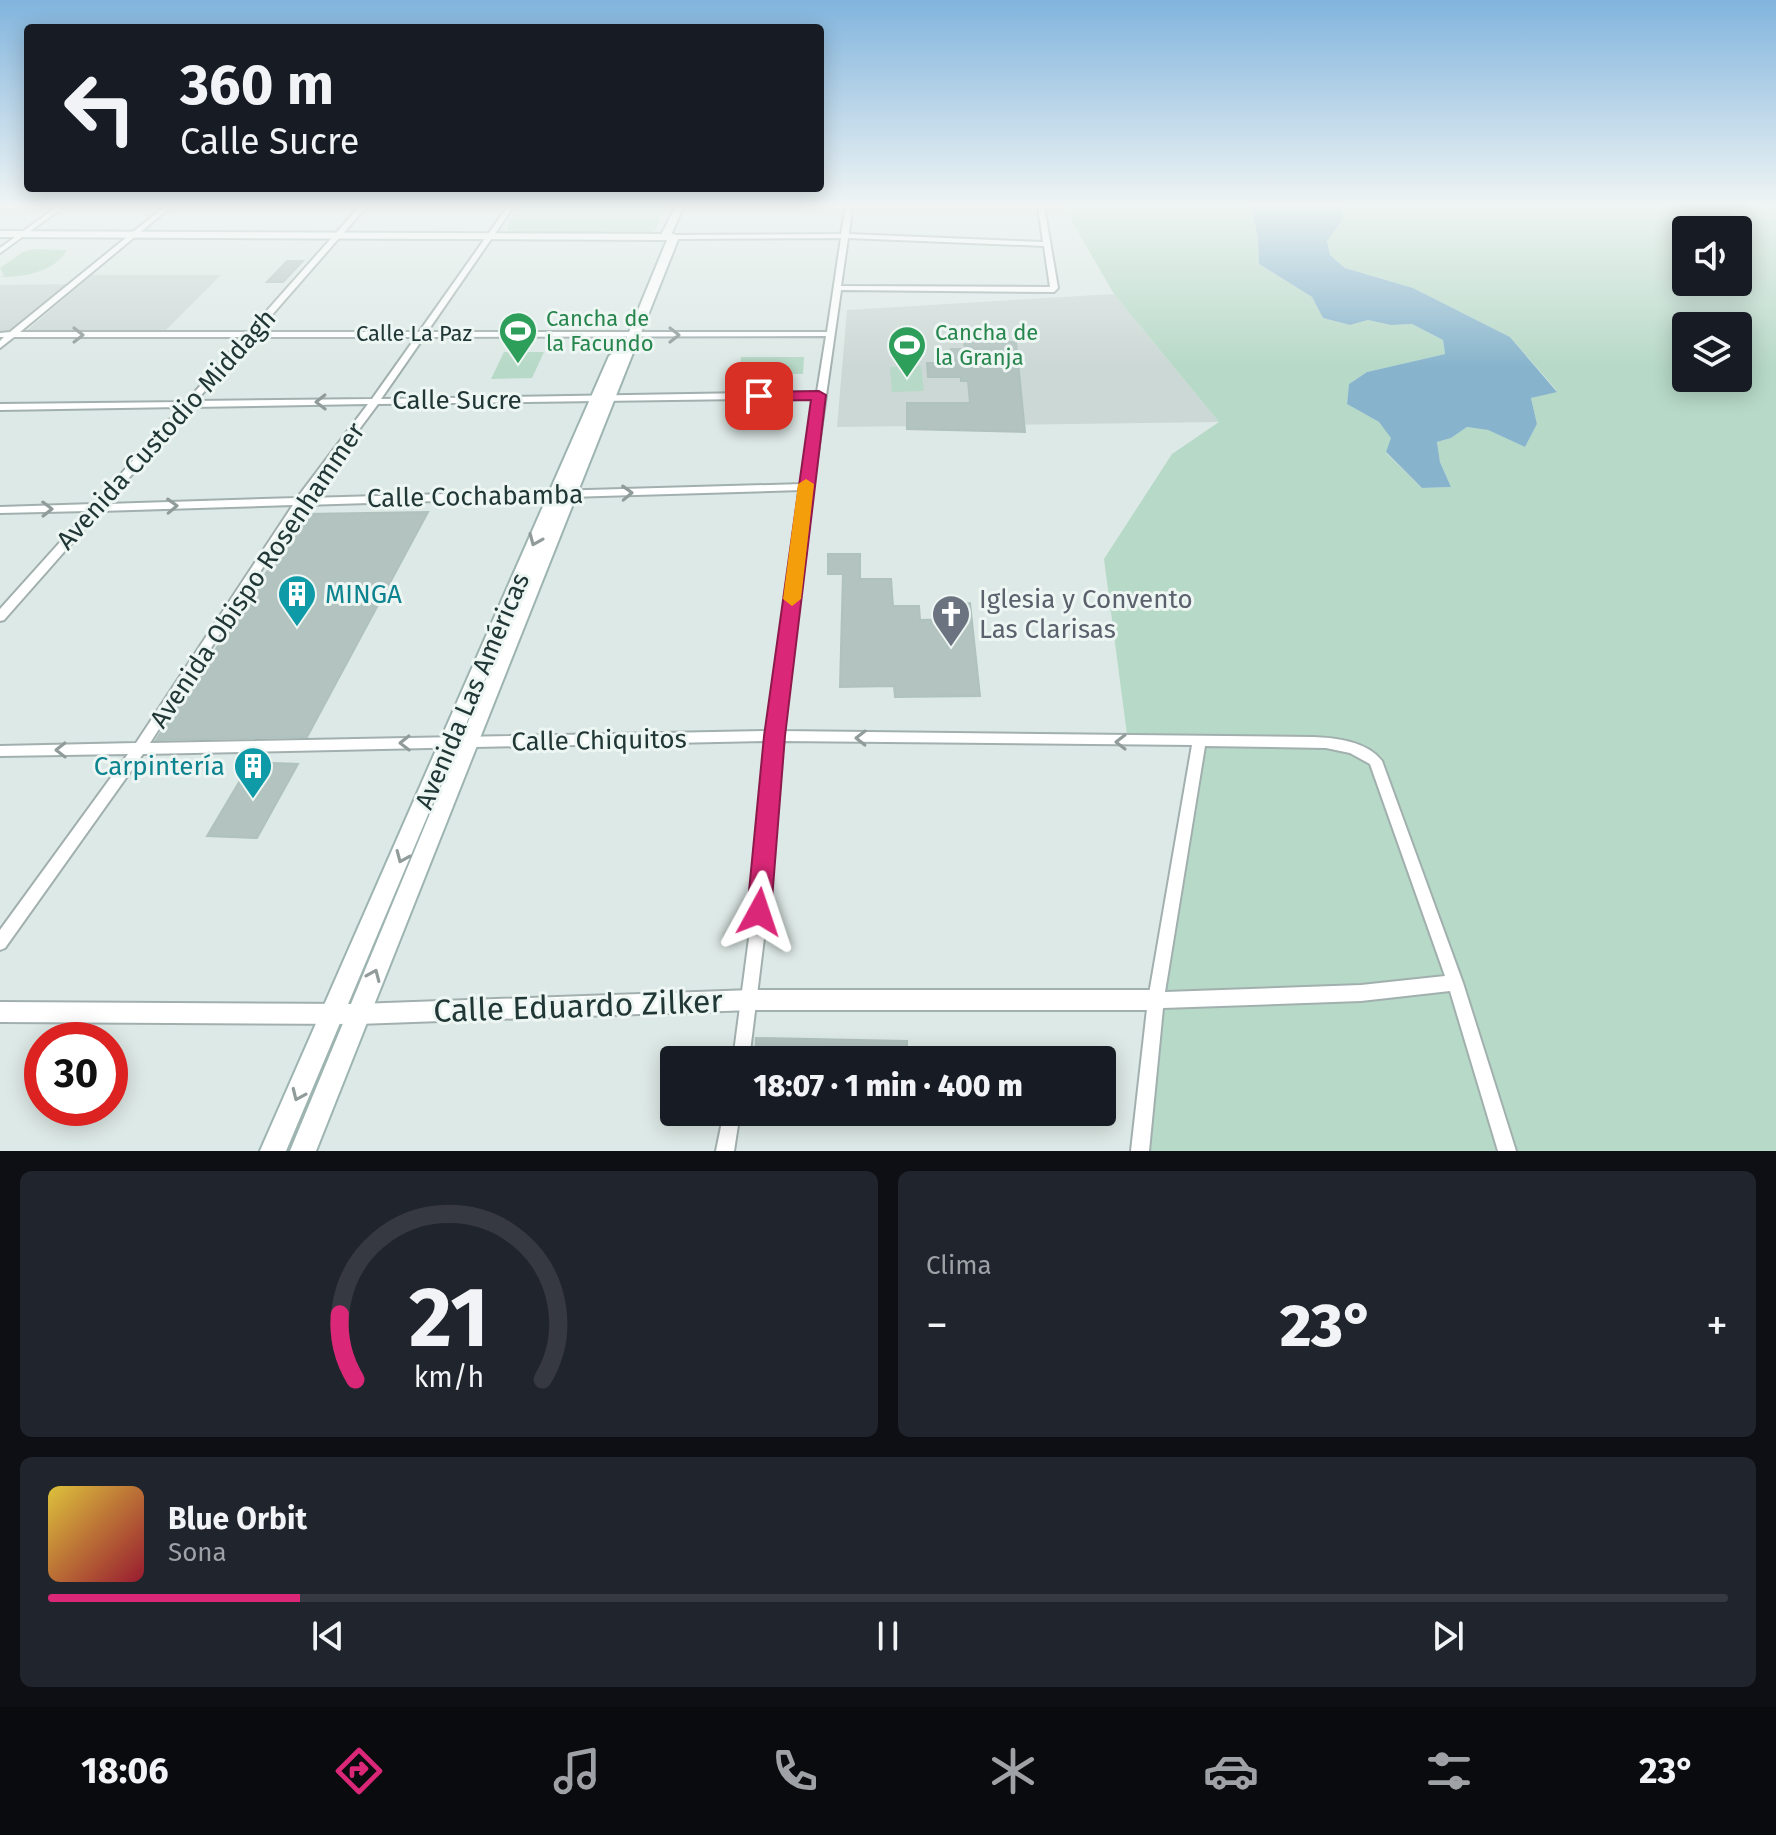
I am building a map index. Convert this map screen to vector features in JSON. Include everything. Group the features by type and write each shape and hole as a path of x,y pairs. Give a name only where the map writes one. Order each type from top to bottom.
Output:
{"main road":[{"name":"Avenida Las Américas","path":"273,1151 603,400 660,260"},
{"name":"Avenida Las Américas","path":"303,1151 471,742 562,494"}],"street":[{"path":"0,345 104,260"},
{"name":"Avenida Custodio Middagh","path":"0,617 316,260"},
{"name":"Avenida Obispo Rosenhammer","path":"0,943 139,749 301,500 475,260"},
{"path":"744,1046 752,1000 775,736 806,487 841,260"},
{"path":"836,288 1045,292 1054,288 1049,260"},
{"name":"Calle La Paz","path":"0,335 828,334"},
{"name":"Calle Sucre","path":"0,407 819,395"},
{"name":"Calle Cochabamba","path":"0,510 806,487"},
{"name":"Calle Chiquitos","path":"0,751 775,736 1341,745 1363,751 1375,761 1455,983 1507,1151"},
{"path":"1140,1151 1156,1000 1199,741"},
{"path":"1156,1000 1361,993 1455,983"},
{"name":"Calle Eduardo Zilker","path":"0,1012 358,1014 752,1000 1156,1000"},
{"path":"725,1151 729,1126"}],"shaded area":[{"path":"92,275 221,275 164,332 25,332"},
{"path":"75,284 17,331 0,331 0,285"},
{"path":"1114,294 1219,422 837,427 847,310"}],"green space":[{"path":"12,260 59,260 47,268 19,276 1,277 4,275 0,268"},
{"path":"1094,260 1259,260 1259,264 1312,297 1323,318 1350,325 1368,320 1391,325 1412,324 1443,340 1445,354 1367,372 1349,384 1347,404 1379,422 1392,438 1386,453 1422,488 1451,487 1440,462 1437,442 1451,438 1467,427 1488,430 1525,447 1537,424 1531,398 1557,391 1510,337 1413,288 1345,268 1335,260 1672,260 1672,296 1752,296 1752,260 1776,260 1776,1151 1140,1151 1198,742 1128,742 1104,559 1172,454 1219,422 1114,294"},
{"name":"Cancha de la Facundo","path":"504,352 544,352 532,378 491,379"},
{"path":"741,357 804,357 803,374 739,373"},
{"name":"Cancha de la Granja","path":"921,366 924,391 892,392 890,367"}],"water":[{"path":"1259,260 1335,260 1345,268 1413,288 1510,337 1557,392 1531,398 1537,424 1525,447 1488,430 1467,427 1451,438 1437,442 1440,462 1451,487 1422,488 1386,452 1391,438 1379,422 1347,404 1349,384 1367,372 1445,354 1443,340 1412,324 1391,325 1368,320 1350,325 1323,318 1312,297 1259,264"}],"building":[{"path":"287,261 303,261 283,282 267,282"},
{"path":"964,342 1016,342 1025,432 907,429 907,403 970,403 968,381 961,381 961,377 928,377 927,363 952,363 951,349 965,349"},
{"name":"MINGA","path":"428,512 307,737 156,740 305,514"},
{"path":"828,554 860,554 860,579 891,579 893,606 919,606 920,620 953,619 953,605 970,603 980,696 895,697 894,686 840,687 843,574 828,574"},
{"name":"Carpintería","path":"251,762 298,764 257,838 207,836"},
{"path":"756,1038 907,1041 907,1046 756,1046"}],"slow traffic":[{"path":"792,599 806,484"}],"place":[{"name":"Cancha de la Facundo","path":"518,365"},
{"name":"Cancha de la Granja","path":"907,379"},
{"name":"MINGA","path":"297,628"},
{"name":"Iglesia y Convento Las Clarisas","path":"951,648"},
{"name":"Carpintería","path":"253,800"}],"route":[{"path":"759,396 819,395 775,736 759,912"}]}
